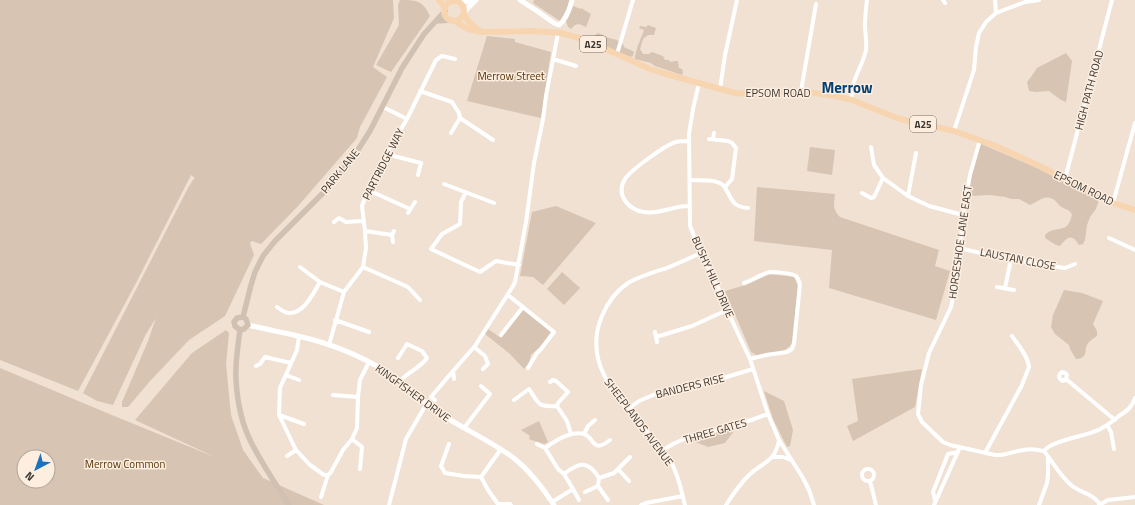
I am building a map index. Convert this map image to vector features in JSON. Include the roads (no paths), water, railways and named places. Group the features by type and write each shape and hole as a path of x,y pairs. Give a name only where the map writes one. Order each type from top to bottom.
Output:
{"main road":[{"path":"439,0 447,5 458,2 463,6 464,13 469,22 481,32"},
{"path":"447,5 447,17 453,20"},
{"name":"PARK LANE","path":"243,317 255,272 263,256 274,241 323,193 342,172 356,153 370,131 402,68 424,34 440,16 447,5"},
{"path":"436,21 460,19 464,13"},
{"name":"EPSOM ROAD","path":"453,20 468,29 481,32 535,31 558,33 583,39 650,69 735,93 748,94 801,91 852,100 896,118 954,131 980,140 1044,168 1113,203 1135,210"},
{"path":"243,317 248,324 246,328 240,330 236,328 234,322 237,318 243,317"},
{"path":"240,330 236,379 244,422 252,443 289,505"}],"street":[{"path":"458,2 475,0"},
{"path":"464,13 475,0"},
{"path":"520,0 554,24 559,25 571,5 572,0"},
{"path":"617,54 633,0"},
{"path":"720,89 725,55 737,0"},
{"path":"852,100 854,84 866,49 865,24 867,0"},
{"path":"995,0 996,13"},
{"path":"954,131 974,70 979,33 986,22 996,13 1026,2 1039,0"},
{"name":"HIGH PATH ROAD","path":"1065,179 1112,0"},
{"path":"801,91 816,4"},
{"path":"435,400 431,397 474,347 513,286 526,222 534,163 558,33"},
{"name":"PARTRIDGE WAY","path":"329,344 344,292 363,267 366,248 362,206 368,190 436,60 442,56 455,59"},
{"path":"553,58 576,66"},
{"name":"BUSHY HILL DRIVE","path":"699,83 692,115 689,141 690,226 750,359 768,414 779,440 803,478 809,490 813,505"},
{"path":"420,91 452,102 459,113 460,118 493,140"},
{"name":"PARTRIDGE WAY","path":"382,108 407,118"},
{"path":"451,133 460,118"},
{"path":"1113,203 1134,134 1135,123"},
{"path":"714,133 711,139 728,141 736,148 732,179 725,186"},
{"name":"HORSESHOE LANE EAST","path":"980,140 970,174 963,215 958,273 951,307 929,354 921,385 918,414 922,422 943,442 950,445 1002,456 1024,450 1033,449 1044,451"},
{"path":"689,141 676,142 655,154 625,179 621,191 623,198 629,206 637,211 645,213 690,206"},
{"path":"871,147 874,165 883,178 908,196 929,206 963,215"},
{"path":"908,196 916,153"},
{"path":"386,154 421,163 418,175"},
{"path":"862,193 871,198 874,197 883,178"},
{"path":"690,180 710,180 717,182 725,186 734,204 740,208 748,208"},
{"path":"444,184 494,203"},
{"path":"368,190 409,211 414,202"},
{"path":"466,192 461,202 460,224 442,234 431,249 480,272 496,261 518,265"},
{"path":"334,222 339,218 346,222 363,220"},
{"path":"365,231 392,235"},
{"path":"393,242 392,235 394,231"},
{"path":"1109,238 1135,250"},
{"name":"LAUSTAN CLOSE","path":"960,248 1011,259 1065,268 1075,264"},
{"name":"SHEEPLANDS AVENUE","path":"685,505 681,483 663,450 614,393 606,381 598,363 596,343 597,329 603,313 613,296 627,284 645,275 680,263 701,253"},
{"path":"1005,288 1011,259"},
{"path":"300,266 320,282 344,292"},
{"path":"363,267 408,287 420,300"},
{"path":"744,283 772,272 793,274 796,276 800,284 793,347 787,352 750,359"},
{"path":"277,308 289,313 299,311 311,298 320,282"},
{"path":"998,287 1014,290"},
{"path":"508,295 554,332 537,353 528,368"},
{"path":"501,335 523,307"},
{"path":"655,332 657,339 687,328 727,310"},
{"path":"335,320 369,332"},
{"name":"KINGFISHER DRIVE","path":"248,324 329,344 369,362 400,381 446,417 501,449 515,459 534,477 553,504"},
{"path":"299,336 297,350 280,388 279,415 296,450 310,465 324,475 328,475"},
{"path":"985,453 1022,385 1029,367 1024,354 1012,336"},
{"path":"398,358 406,344 422,351 427,358 423,363 400,381"},
{"path":"474,347 485,356 489,366 483,370"},
{"path":"256,366 260,364 265,357 291,363"},
{"path":"321,497 328,475 343,450 352,439 357,428 360,380 369,362"},
{"name":"BANDERS RISE","path":"628,409 639,401 658,393 710,382 753,369"},
{"path":"453,371 454,379"},
{"path":"286,375 299,380"},
{"path":"1066,379 1115,420"},
{"path":"550,382 553,380 556,381 568,392 556,406"},
{"path":"464,428 490,394 481,386"},
{"path":"514,400 529,389 542,406 556,406"},
{"path":"334,396 358,397"},
{"path":"1135,400 1130,408 1107,425 1090,433 1046,448 1044,451 1070,484 1076,489 1095,498 1100,504 1108,500 1135,497"},
{"path":"389,505 406,439 427,403"},
{"path":"556,406 567,421 571,434"},
{"name":"THREE GATES","path":"663,450 684,439 749,421 768,414"},
{"path":"279,415 304,424"},
{"path":"584,434 588,426 595,420"},
{"path":"1107,425 1111,432 1114,448"},
{"path":"545,448 571,434 584,434 598,446 604,445 610,440"},
{"path":"352,439 362,447 360,469"},
{"path":"726,505 734,493 750,475 773,457 779,440"},
{"path":"449,444 441,466 445,473 481,477"},
{"path":"537,444 545,448 558,469 564,474 579,500"},
{"path":"935,503 960,447"},
{"path":"481,477 501,449"},
{"path":"287,456 296,450"},
{"path":"935,503 932,492 948,454 958,452"},
{"path":"1039,505 1047,483 1048,456"},
{"path":"599,478 614,472 630,457"},
{"path":"773,457 783,457 791,460"},
{"path":"564,474 580,464 589,466 599,478 598,486 608,500"},
{"path":"618,469 629,481"},
{"path":"481,477 498,504 511,505"},
{"path":"870,481 876,505"},
{"path":"585,492 598,486"},
{"path":"553,504 573,489"},
{"path":"641,505 683,496"}],"district":[{"name":"Merrow","path":"847,88"}],"park label":[{"name":"Merrow Street","path":"511,76"},
{"name":"Merrow Common","path":"125,464"}]}
